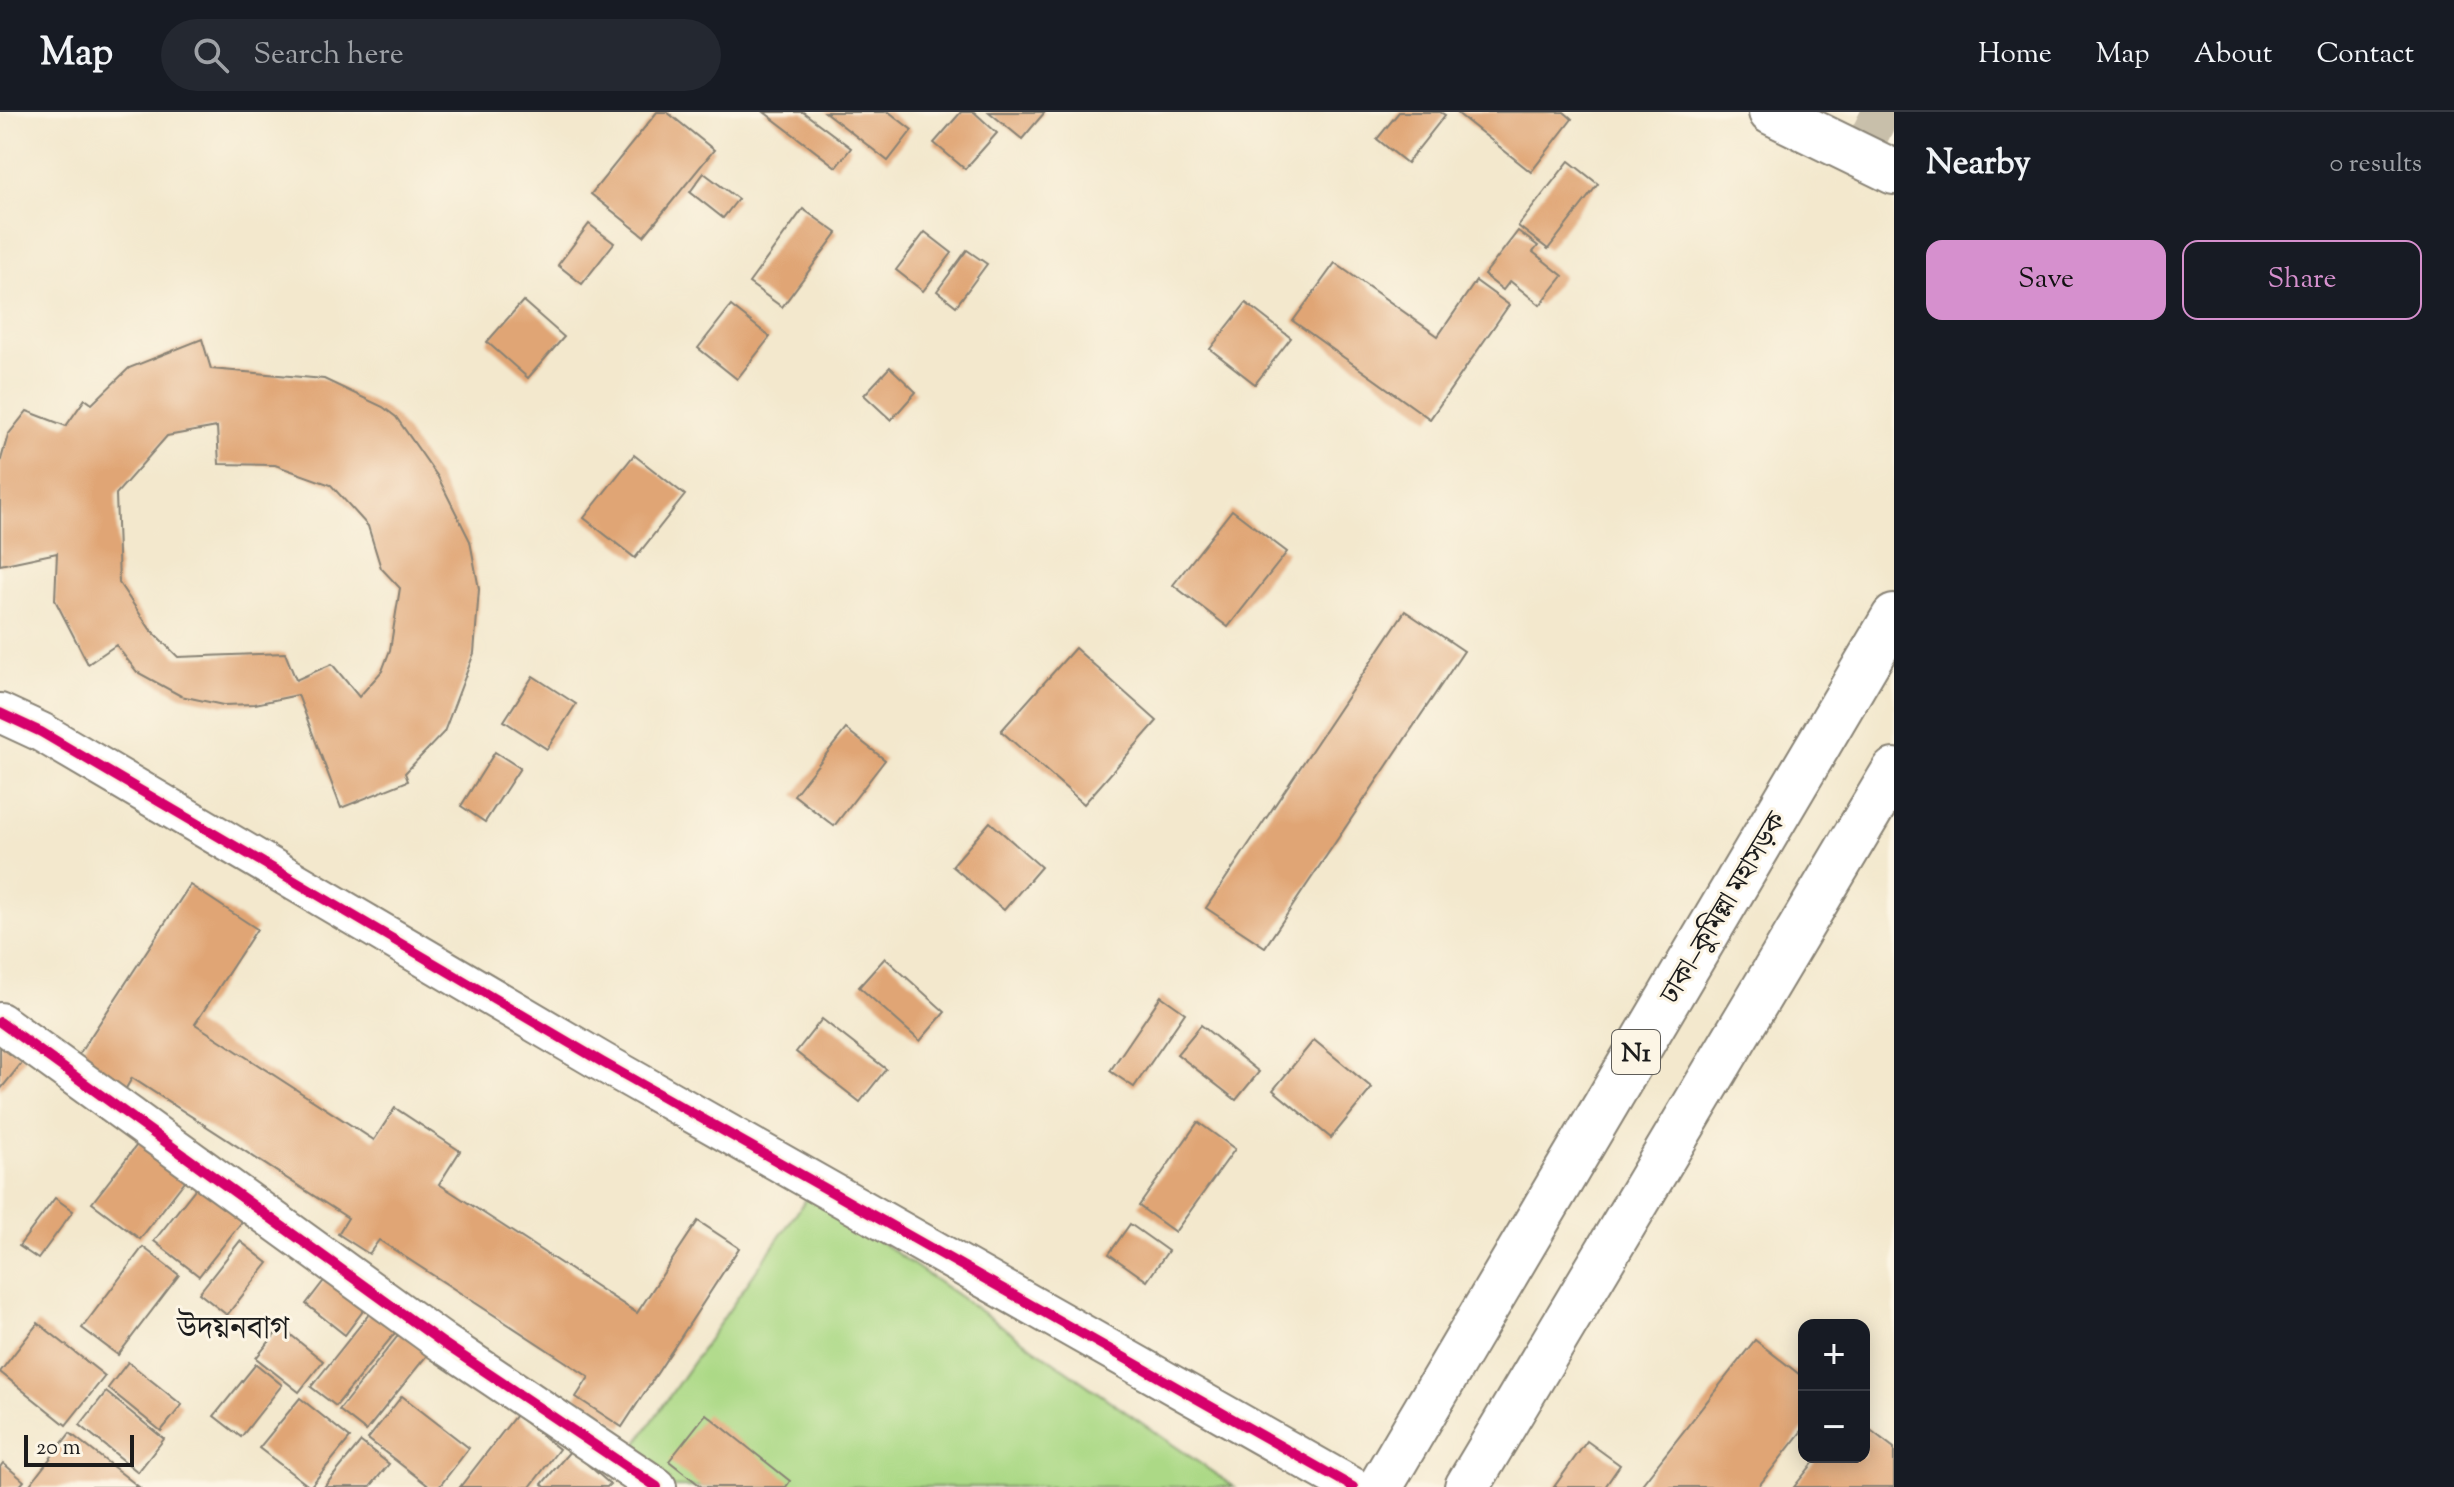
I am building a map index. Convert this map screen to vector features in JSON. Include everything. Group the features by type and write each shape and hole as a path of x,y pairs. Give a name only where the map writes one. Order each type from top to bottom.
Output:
{"main road":[{"path":"1771,112 1894,172"},
{"name":"ঢাকা–কুমিল্লা মহাসড়ক","path":"1380,1487 1894,617"},
{"path":"1467,1487 1894,771"}],"street":[{"path":"0,713 55,740 602,1062 1353,1487"},
{"path":"0,1022 443,1343 657,1487"}],"green space":[{"path":"810,1193 1234,1487 667,1487 626,1459"}],"building":[{"path":"657,112 667,112 714,150 644,236 591,194"},
{"path":"764,112 803,112 851,148 836,167"},
{"path":"825,112 889,112 912,130 888,161"},
{"path":"961,112 974,112 997,133 965,169 934,143"},
{"path":"989,112 1045,112 1022,139"},
{"path":"1399,112 1440,112 1445,115 1407,163 1377,139"},
{"path":"1456,112 1564,112 1572,119 1531,172"},
{"path":"1569,161 1598,184 1548,249 1518,226"},
{"path":"704,173 738,199 723,218 690,192"},
{"path":"803,209 837,233 782,307 749,283"},
{"path":"589,224 614,243 582,284 558,265"},
{"path":"1518,231 1538,246 1533,252 1563,276 1540,305 1510,281 1503,290 1484,275"},
{"path":"925,232 952,253 923,291 896,270"},
{"path":"967,250 987,264 956,306 937,291"},
{"path":"1335,263 1438,336 1476,281 1509,305 1430,419 1293,321"},
{"path":"523,301 564,337 528,378 487,342"},
{"path":"1246,303 1291,338 1255,384 1210,349"},
{"path":"731,306 770,337 737,379 698,348"},
{"path":"202,339 211,369 324,379 383,407 396,417 438,477 470,541 479,589 474,653 444,732 405,773 408,781 341,808 298,695 255,704 223,705 181,696 137,672 116,645 88,664 55,600 57,553 0,565 0,463 8,435 27,411 66,426 85,399 92,404 129,368","holes":["217,427 219,464 275,465 331,485 368,526 381,568 400,588 390,650 382,671 359,697 332,664 296,680 285,653 178,657 150,629 119,583 116,494 167,436"]},
{"path":"890,367 916,392 891,420 864,395"},
{"path":"634,455 685,495 635,558 584,518"},
{"path":"1232,510 1287,552 1228,627 1173,585"},
{"path":"1405,611 1464,651 1265,947 1206,908"},
{"path":"1075,648 1157,721 1084,804 1001,731"},
{"path":"533,676 576,704 547,749 504,721"},
{"path":"846,729 885,760 834,826 794,795"},
{"path":"495,752 520,768 485,822 461,806"},
{"path":"990,822 1041,867 1004,910 952,866"},
{"path":"190,885 257,929 195,1024 374,1140 395,1108 460,1151 439,1184 637,1313 698,1221 739,1248 622,1427 576,1397 589,1377 379,1240 369,1254 338,1234 348,1218 132,1078 121,1097 72,1065"},
{"path":"885,958 945,1012 920,1041 859,987"},
{"path":"1161,996 1185,1013 1134,1087 1110,1071"},
{"path":"822,1019 886,1069 860,1102 796,1052"},
{"path":"1201,1025 1259,1072 1236,1100 1177,1054"},
{"path":"0,1038 25,1059 0,1090"},
{"path":"1314,1040 1372,1088 1331,1138 1273,1090"},
{"path":"1198,1122 1235,1149 1175,1232 1139,1206"},
{"path":"140,1141 188,1177 140,1239 92,1203"},
{"path":"199,1184 244,1219 199,1276 154,1241"},
{"path":"55,1198 73,1211 38,1259 19,1246"},
{"path":"1130,1224 1168,1251 1147,1281 1109,1254"},
{"path":"240,1241 268,1263 227,1315 199,1293"},
{"path":"143,1247 179,1275 118,1355 82,1328"},
{"path":"333,1269 372,1299 345,1335 306,1304"},
{"path":"374,1308 399,1328 336,1406 311,1387"},
{"path":"38,1323 105,1376 66,1425 0,1372"},
{"path":"281,1327 323,1361 299,1392 256,1358"},
{"path":"401,1332 428,1354 366,1431 339,1410"},
{"path":"1755,1340 1798,1373 1798,1436 1758,1487 1640,1487"},
{"path":"128,1362 182,1405 161,1431 108,1388"},
{"path":"256,1364 282,1385 241,1437 214,1416"},
{"path":"106,1392 164,1439 138,1472 80,1425"},
{"path":"402,1396 469,1448 439,1487 430,1487 368,1439"},
{"path":"300,1398 350,1438 310,1487 259,1448"},
{"path":"706,1414 790,1481 786,1487 702,1487 669,1461"},
{"path":"516,1415 559,1449 530,1487 460,1487"},
{"path":"1870,1430 1894,1448 1894,1487 1794,1487 1813,1463 1870,1463"},
{"path":"70,1433 139,1487 28,1487"},
{"path":"1587,1441 1620,1465 1605,1487 1554,1487"},
{"path":"361,1442 389,1464 370,1487 324,1487"},
{"path":"571,1450 610,1484 607,1487 545,1487 542,1484"},
{"path":"3,1463 24,1481 19,1487 0,1487 0,1467"}],"tunnel":[{"path":"1860,112 1894,129"}],"cycle path":[{"path":"0,713 41,732 602,1062 1353,1487"},
{"path":"0,1022 443,1343 657,1487"}],"district":[{"name":"উদয়নবাগ","path":"233,1327"}]}
